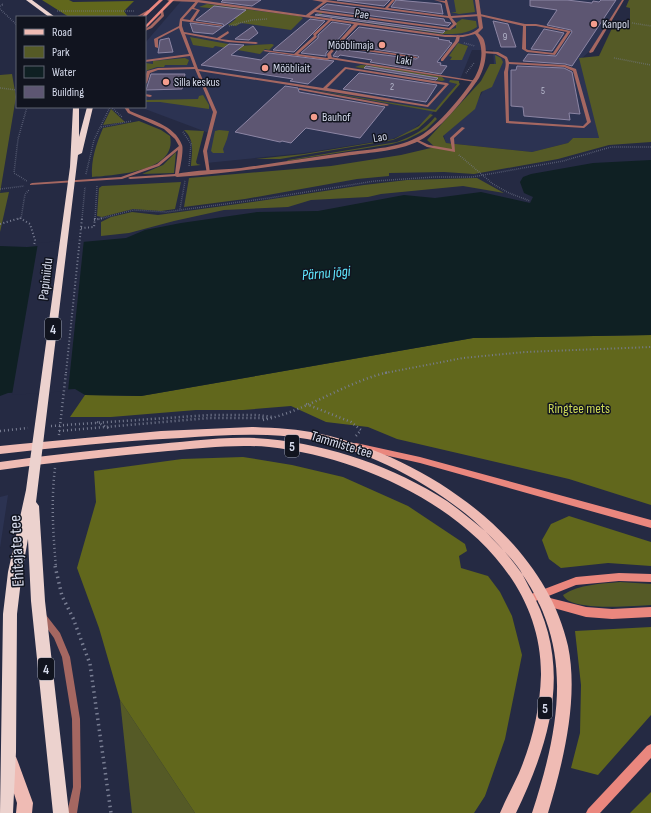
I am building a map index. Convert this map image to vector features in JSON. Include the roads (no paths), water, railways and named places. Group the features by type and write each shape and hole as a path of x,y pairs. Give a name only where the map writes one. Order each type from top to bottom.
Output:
{"highway":[{"path":"29,0 51,16"},
{"name":"Papiniidu","path":"32,490 74,167 76,108"},
{"name":"Papiniidu","path":"74,167 90,108"},
{"name":"Ehitajate tee","path":"32,490 40,612 61,813"},
{"name":"Ehitajate tee","path":"5,813 8,752 10,614 15,572 32,490"}],"main road":[{"path":"144,16 161,0"},
{"path":"146,28 171,0"},
{"name":"Tammiste tee","path":"0,450 111,439 246,431 299,434 345,443"},
{"name":"Tammiste tee","path":"0,466 145,450 231,443 268,443 303,448 334,455 370,467 406,482 435,498 474,527 498,551 514,571 540,598"},
{"path":"345,443 420,460 651,524"},
{"name":"5","path":"345,443 398,466 438,488 476,515 512,549 532,577 561,647 564,682 559,732 548,788 540,813"},
{"path":"540,598 576,581 619,576 651,578"},
{"path":"540,598 586,612 612,614 651,612"},
{"name":"5","path":"508,813 524,783 536,749 545,711 548,666 542,630 540,598"},
{"path":"592,813 651,750"},
{"path":"8,752 25,803 24,813"}],"street":[{"name":"Pae","path":"171,0 198,1"},
{"name":"Pae","path":"191,0 458,36 476,33"},
{"path":"476,33 481,28 477,0"},
{"path":"330,58 329,54 357,23"},
{"name":"Lao","path":"177,175 208,173 293,163 363,152 416,140 429,133 475,81 482,66 483,52 482,39 476,33"},
{"path":"336,46 416,57"}],"lane":[{"path":"312,0 450,18 480,15 525,25 536,25 569,31 554,54 527,51 524,49 525,25"},
{"path":"385,9 394,0"},
{"path":"314,11 450,29 455,24 450,18 446,1 435,0"},
{"path":"591,52 623,0"},
{"path":"198,1 181,20 180,26 215,112 204,151 208,173"},
{"path":"307,16 326,1"},
{"path":"191,22 199,10 192,8"},
{"path":"139,16 149,11"},
{"path":"295,55 332,19"},
{"path":"181,20 221,25"},
{"path":"157,47 156,39 180,26"},
{"path":"218,39 228,32"},
{"path":"182,33 246,44 256,43"},
{"path":"442,60 456,42 458,36"},
{"name":"Laki","path":"265,51 354,61 475,81"},
{"path":"483,52 501,55 506,58 508,63 506,72 507,122 584,127 589,122 575,70 565,66 508,63"},
{"path":"159,53 161,58"},
{"path":"146,61 191,55"},
{"path":"352,69 354,61"},
{"path":"146,79 148,72 158,69 197,69 428,106 447,84 345,68 324,89"},
{"path":"290,84 298,89 387,105"},
{"path":"146,95 150,96"},
{"path":"32,184 177,175 181,146 176,136 166,128 129,112 127,108"},
{"path":"416,140 428,146 454,151 452,138 463,128"},
{"path":"122,178 158,165 181,146"},
{"path":"40,612 57,636 66,657 71,684 76,719 77,787 72,813"}],"water":[{"name":"Pärnu jõgi","path":"651,160 651,335 473,338 141,396 85,395 75,389 8,393 0,396 0,246 27,247 126,238 145,230 181,223 257,212 318,211 404,195 435,198 481,192 530,203 533,197 524,193 520,182 523,177 531,174 593,163"}],"place":[{"name":"Kanpol","path":"594,24"},
{"name":"Mööblimaja","path":"382,45"},
{"name":"Mööbliait","path":"265,68"},
{"name":"Silla keskus","path":"166,82"},
{"name":"Bauhof","path":"314,117"}],"park label":[{"name":"Ringtee mets","path":"579,408"}]}
